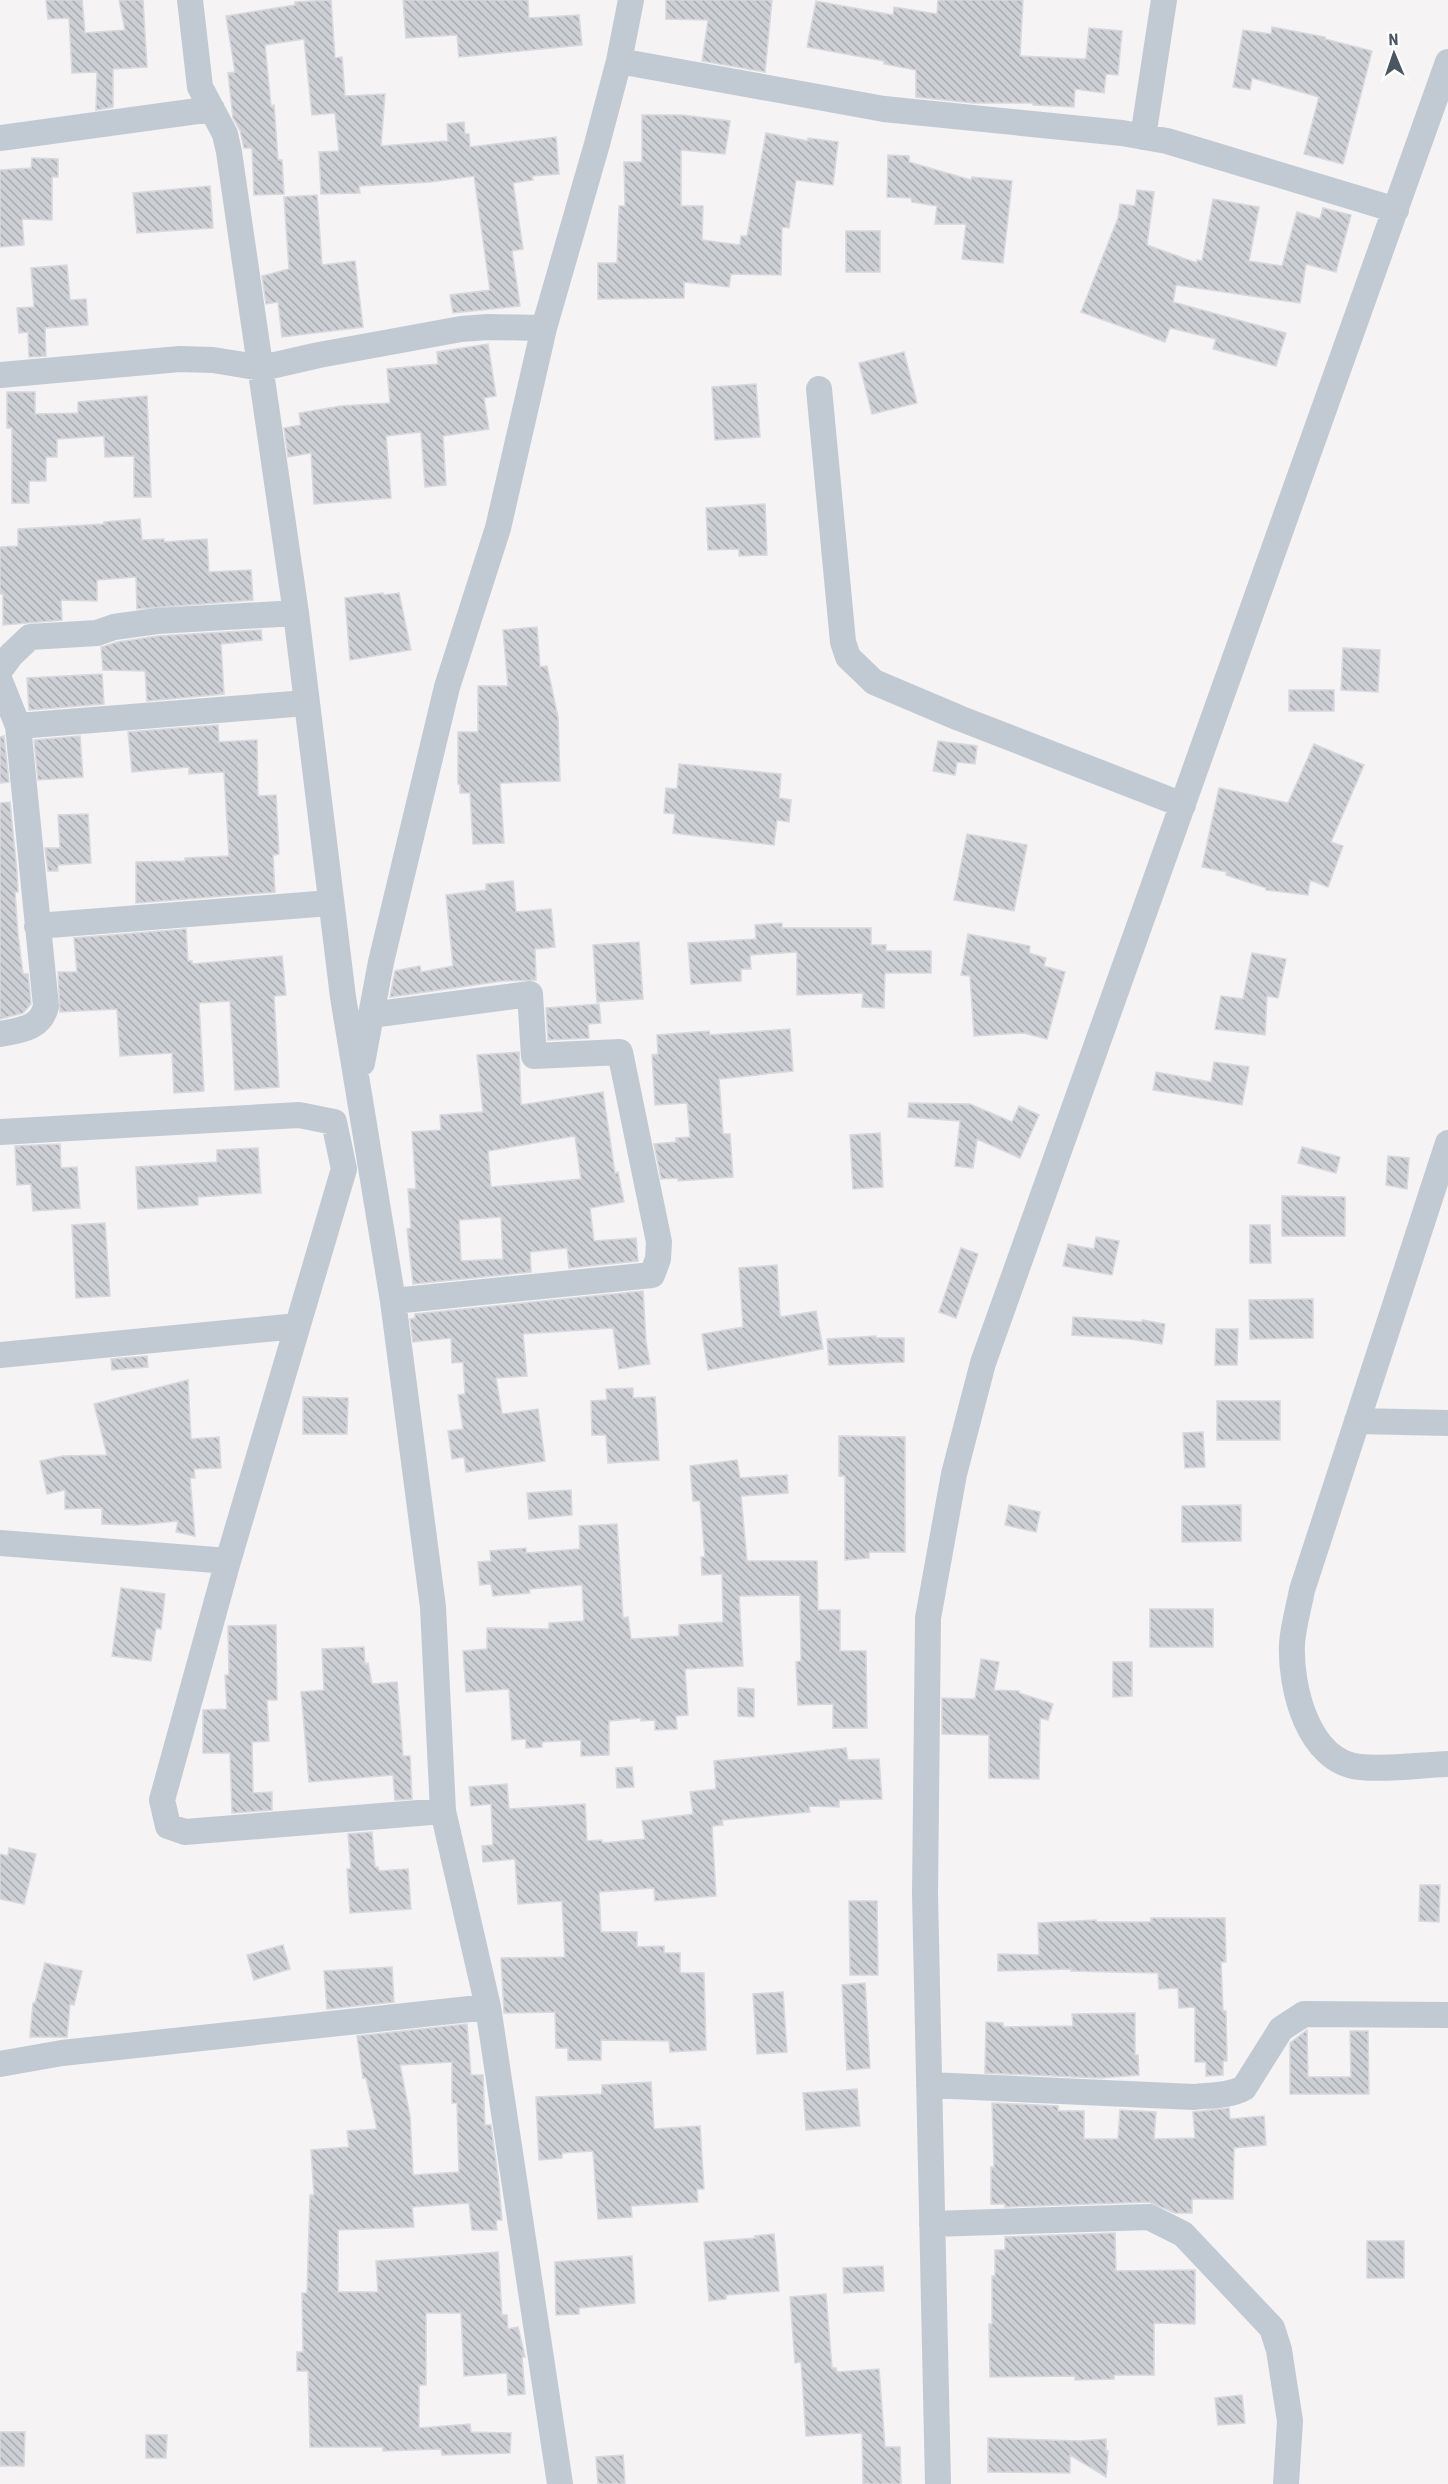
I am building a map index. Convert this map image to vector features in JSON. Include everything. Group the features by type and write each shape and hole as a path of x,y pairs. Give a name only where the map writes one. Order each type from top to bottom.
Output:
{"street":[{"path":"190,0 200,87 225,134 229,152 262,368 296,613 330,903 393,1301 434,1607 443,1811 488,2007 560,2484"},
{"path":"357,1085 381,962 447,687 498,528 544,328 619,61 631,0"},
{"path":"1143,137 1164,0"},
{"path":"619,61 884,109 1143,137 1187,147 1396,210"},
{"path":"938,2484 925,1894 928,1618 954,1474 983,1363 1448,62"},
{"path":"0,138 212,109"},
{"path":"0,375 180,359 213,360 262,368 461,329 544,328"},
{"path":"819,389 843,642 849,657 858,669 874,682 959,718 1183,804"},
{"path":"0,670 11,655 30,637 98,633 114,627 157,621 296,613"},
{"path":"0,681 18,726 46,1006 39,1022 28,1028 0,1034"},
{"path":"18,726 306,703"},
{"path":"37,926 330,903"},
{"path":"371,1015 530,994 534,1056 620,1052 659,1242 658,1259 652,1275 393,1301"},
{"path":"0,1132 299,1115 334,1122 344,1169 228,1561 162,1800 168,1826 185,1832 443,1811"},
{"path":"1448,1143 1302,1590 1292,1644 1297,1697 1308,1728 1325,1748 1341,1760 1359,1767 1448,1764"},
{"path":"0,1355 297,1326"},
{"path":"1357,1421 1448,1423"},
{"path":"0,1543 228,1561"},
{"path":"0,2064 62,2053 488,2007"},
{"path":"929,2085 1194,2097 1221,2095 1244,2088 1281,2029 1304,2014 1448,2015"},
{"path":"932,2224 1149,2217 1183,2234 1272,2328 1279,2350 1290,2421 1286,2484"}],"building":[{"path":"46,0 82,0 85,33 125,30 119,0 143,0 147,67 113,69 113,107 96,110 97,72 72,73 69,18 48,19"},
{"path":"331,0 335,58 342,57 345,96 385,94 381,146 448,141 447,124 464,122 465,134 469,134 470,147 556,137 559,174 532,176 533,180 513,183 523,249 512,251 520,306 453,313 450,295 490,290 474,176 431,182 359,186 360,193 321,194 319,152 339,151 335,113 312,115 304,39 265,45 271,106 274,105 278,160 282,160 284,194 254,195 252,148 244,148 240,130 233,118 228,73 235,72 226,16 295,5 295,2"},
{"path":"403,0 528,0 529,18 579,15 582,45 459,57 457,35 406,38"},
{"path":"666,0 772,0 765,72 702,61 708,20 666,19"},
{"path":"938,0 1023,0 1020,56 1086,59 1089,28 1122,31 1118,75 1106,74 1104,93 1075,89 1074,107 1033,105 1033,103 974,103 916,97 916,70 884,64 884,61 807,47 816,1 893,15 894,7 937,14"},
{"path":"1272,27 1325,37 1325,39 1372,51 1343,164 1304,154 1319,97 1252,78 1250,90 1233,87 1243,30 1271,34"},
{"path":"642,115 682,115 730,121 725,154 681,150 681,206 703,206 702,240 740,245 741,236 747,236 766,133 808,141 808,138 838,142 833,185 796,180 789,228 782,227 781,275 731,274 729,287 684,282 684,298 598,299 598,263 617,263 619,206 625,206 624,162 642,162"},
{"path":"888,155 909,156 909,162 971,180 972,177 1012,181 1003,263 962,259 966,224 935,224 937,206 912,202 911,198 887,197"},
{"path":"32,158 58,159 58,177 52,177 52,220 22,219 24,245 0,247 0,170 31,168"},
{"path":"210,186 213,228 137,233 133,193"},
{"path":"1137,190 1154,192 1147,245 1197,263 1197,260 1202,261 1213,199 1259,207 1249,261 1282,266 1297,212 1320,219 1323,208 1351,215 1336,272 1306,264 1300,303 1176,285 1173,302 1286,333 1276,366 1213,349 1216,339 1170,328 1165,342 1081,312 1118,218 1120,204 1135,206"},
{"path":"317,195 322,265 355,261 363,327 282,337 278,302 266,304 262,276 289,269 284,197"},
{"path":"846,231 880,231 880,272 846,272"},
{"path":"67,265 70,300 86,299 88,325 45,328 46,356 29,357 28,332 19,333 17,308 34,307 31,268"},
{"path":"488,344 496,396 484,398 489,429 443,436 446,485 425,487 421,432 386,436 391,498 314,504 311,453 288,457 284,428 301,425 299,413 341,406 390,403 387,369 438,364 437,352"},
{"path":"904,352 917,403 872,414 859,363"},
{"path":"756,384 760,437 715,440 712,387"},
{"path":"7,392 35,392 35,414 78,413 78,402 147,396 151,497 134,497 134,456 105,457 104,436 57,439 57,457 46,457 46,481 29,481 29,503 12,503 12,428 7,428"},
{"path":"765,504 767,555 739,556 739,549 708,550 706,508"},
{"path":"140,519 142,540 164,539 164,542 207,539 209,572 251,570 253,600 137,609 136,577 97,580 97,601 61,600 62,620 3,625 3,594 0,594 0,547 18,546 18,529 104,524 104,522"},
{"path":"383,593 383,595 399,593 411,650 350,660 345,598"},
{"path":"537,627 540,667 547,666 558,717 560,781 500,783 504,843 473,844 470,793 460,793 460,784 458,784 458,732 478,732 478,686 508,686 503,630"},
{"path":"261,630 262,640 221,644 224,694 147,701 145,671 103,670 101,647 118,642 158,636"},
{"path":"1343,648 1380,650 1378,692 1341,690"},
{"path":"102,674 104,704 29,710 27,678"},
{"path":"1289,690 1334,690 1334,711 1289,711"},
{"path":"218,725 219,742 257,740 258,796 276,795 279,854 273,855 275,892 136,903 136,862 185,861 185,858 229,856 224,772 189,774 189,767 132,772 128,732"},
{"path":"4,736 9,782 0,783 0,737"},
{"path":"80,736 83,777 38,780 34,740"},
{"path":"938,741 977,746 975,764 957,762 955,775 933,771"},
{"path":"1314,744 1364,765 1331,842 1343,846 1328,887 1310,880 1308,895 1266,890 1266,888 1226,875 1227,872 1202,867 1219,788 1288,803"},
{"path":"679,764 781,774 779,798 791,800 789,822 777,820 774,845 673,833 675,814 664,813 666,788 677,789"},
{"path":"10,802 17,872 18,892 15,892 18,934 23,974 28,974 31,1004 23,1013 0,1019 0,803"},
{"path":"88,814 91,863 58,865 58,871 48,871 45,848 60,848 58,815"},
{"path":"967,834 1027,845 1014,911 954,900"},
{"path":"513,881 516,912 551,909 555,947 535,949 536,980 502,981 390,997 395,971 420,966 421,972 453,966 446,895 486,890 486,884"},
{"path":"782,923 782,928 871,928 871,945 886,945 886,951 931,951 931,973 885,973 884,1008 862,1007 863,993 797,995 797,952 750,955 751,969 741,969 741,981 691,984 688,943 756,939 755,925"},
{"path":"186,929 188,961 192,961 192,964 282,956 286,995 274,996 279,1087 235,1090 230,1001 199,1003 204,1091 174,1093 172,1053 120,1056 117,1009 60,1012 58,972 77,972 74,938"},
{"path":"968,934 1030,946 1029,953 1046,958 1044,966 1065,972 1047,1039 1024,1033 974,1036 970,976 961,975"},
{"path":"639,942 643,999 597,1002 593,945"},
{"path":"1252,953 1286,959 1278,998 1267,996 1265,1035 1215,1029 1221,996 1243,999"},
{"path":"599,1004 601,1023 588,1024 589,1038 548,1040 546,1008"},
{"path":"790,1029 793,1071 719,1079 723,1134 730,1134 733,1177 678,1181 678,1178 661,1179 654,1144 676,1142 676,1138 690,1137 687,1103 655,1105 652,1055 658,1054 657,1035 709,1031 710,1035"},
{"path":"519,1052 521,1105 603,1092 615,1173 618,1172 624,1202 590,1208 594,1241 636,1238 638,1261 569,1268 567,1248 530,1252 531,1272 413,1284 407,1229 411,1228 408,1189 416,1189 412,1132 441,1130 440,1115 483,1112 477,1055","holes":["575,1136 581,1179 491,1187 488,1151","501,1217 503,1259 461,1261 459,1220"]},
{"path":"1214,1062 1249,1067 1242,1105 1153,1090 1156,1072 1211,1082"},
{"path":"909,1103 970,1104 1012,1122 1019,1106 1039,1115 1020,1158 977,1139 973,1168 955,1166 960,1121 908,1117"},
{"path":"880,1133 883,1187 853,1189 850,1135"},
{"path":"60,1144 61,1168 77,1167 80,1208 33,1211 31,1184 17,1185 15,1146"},
{"path":"1302,1147 1340,1157 1336,1173 1298,1163"},
{"path":"258,1148 261,1193 198,1197 198,1205 138,1209 136,1167 217,1162 217,1150"},
{"path":"1388,1156 1409,1158 1407,1189 1386,1185"},
{"path":"1282,1196 1345,1197 1345,1236 1282,1236"},
{"path":"105,1223 110,1296 76,1298 72,1225"},
{"path":"1250,1225 1270,1225 1271,1263 1250,1263"},
{"path":"1096,1237 1119,1241 1112,1275 1063,1266 1068,1244 1094,1249"},
{"path":"961,1248 978,1254 956,1318 939,1312"},
{"path":"777,1265 780,1317 816,1311 823,1349 708,1370 702,1334 743,1327 739,1268"},
{"path":"643,1291 646,1342 650,1364 619,1369 613,1328 523,1334 527,1376 496,1378 502,1414 538,1409 545,1461 466,1472 464,1457 452,1459 448,1431 463,1429 458,1395 465,1394 463,1362 452,1363 451,1338 413,1342 410,1319 415,1318 415,1314"},
{"path":"1313,1299 1313,1338 1250,1339 1249,1300"},
{"path":"1073,1317 1142,1322 1142,1320 1165,1324 1162,1344 1072,1335"},
{"path":"1216,1329 1238,1329 1237,1365 1215,1365"},
{"path":"876,1336 876,1338 904,1338 904,1362 829,1365 827,1339"},
{"path":"147,1356 148,1367 112,1370 111,1359"},
{"path":"188,1380 191,1439 219,1437 221,1468 194,1469 195,1478 190,1478 195,1536 176,1532 178,1521 137,1525 102,1524 102,1508 65,1509 65,1490 47,1494 40,1461 63,1456 107,1455 94,1404"},
{"path":"633,1388 633,1398 655,1397 659,1460 608,1463 606,1435 592,1435 591,1401 607,1400 606,1389"},
{"path":"303,1397 348,1398 347,1434 303,1434"},
{"path":"1217,1401 1280,1401 1280,1440 1217,1440"},
{"path":"1203,1432 1205,1467 1185,1468 1183,1433"},
{"path":"839,1436 905,1437 905,1552 869,1552 869,1558 845,1560 845,1476 839,1476"},
{"path":"737,1460 740,1478 787,1475 788,1493 741,1496 747,1561 817,1561 818,1610 840,1610 840,1651 866,1651 867,1728 833,1728 833,1704 798,1705 796,1662 801,1661 800,1595 739,1596 743,1666 685,1669 688,1715 676,1716 677,1729 655,1730 655,1720 641,1721 641,1718 609,1721 609,1755 581,1756 581,1740 542,1742 542,1747 526,1748 526,1739 512,1740 509,1689 466,1692 463,1651 487,1649 487,1628 549,1629 549,1623 584,1621 582,1585 529,1589 530,1593 493,1596 491,1584 480,1585 478,1562 491,1561 490,1551 526,1548 526,1553 580,1549 579,1526 617,1524 623,1618 628,1617 631,1639 679,1636 679,1625 723,1622 722,1574 702,1575 701,1557 705,1557 700,1501 693,1501 690,1466"},
{"path":"571,1490 572,1515 529,1519 527,1493"},
{"path":"1009,1505 1040,1512 1036,1532 1005,1525"},
{"path":"1241,1505 1241,1541 1182,1542 1182,1506"},
{"path":"121,1588 165,1594 161,1629 156,1628 151,1661 112,1656"},
{"path":"1150,1609 1213,1609 1213,1647 1150,1647"},
{"path":"276,1625 277,1700 267,1700 269,1741 252,1742 253,1793 272,1792 272,1810 232,1813 230,1753 203,1753 203,1710 227,1709 225,1675 229,1675 228,1626"},
{"path":"364,1647 365,1664 368,1663 372,1684 397,1682 403,1756 410,1756 412,1799 395,1800 393,1775 309,1782 301,1692 324,1690 322,1649"},
{"path":"981,1659 999,1662 994,1690 1019,1691 1019,1693 1053,1704 1048,1720 1040,1718 1039,1779 989,1778 989,1735 942,1734 942,1698 975,1699"},
{"path":"1113,1662 1132,1662 1132,1696 1113,1697"},
{"path":"738,1688 754,1689 754,1717 738,1716"},
{"path":"846,1748 848,1760 879,1759 882,1799 839,1800 839,1807 809,1806 810,1812 722,1820 723,1825 712,1826 716,1896 655,1901 654,1888 599,1892 601,1932 637,1932 637,1947 664,1946 664,1953 680,1953 680,1973 704,1973 706,2050 670,2052 669,2041 601,2040 601,2060 568,2060 568,2048 556,2048 555,2012 504,2013 501,1958 565,1957 562,1901 518,1904 515,1859 483,1862 482,1846 493,1845 491,1804 471,1806 469,1787 507,1784 509,1809 585,1804 587,1841 602,1840 602,1843 645,1839 642,1821 693,1814 690,1792 716,1789 714,1761"},
{"path":"632,1767 634,1787 617,1788 616,1768"},
{"path":"372,1832 375,1867 378,1867 379,1871 408,1869 411,1909 350,1913 347,1869 351,1869 348,1834"},
{"path":"9,1848 36,1854 24,1904 0,1899 0,1854 8,1856"},
{"path":"1420,1885 1440,1885 1439,1922 1419,1921"},
{"path":"849,1901 877,1901 878,1975 850,1975"},
{"path":"1151,1918 1225,1918 1226,1962 1221,1962 1223,2011 1226,2011 1227,2061 1223,2061 1223,2075 1206,2076 1206,2062 1195,2062 1195,2007 1179,2008 1178,1988 1159,1989 1158,1973 1071,1971 1071,1969 998,1971 998,1954 1039,1955 1038,1923 1096,1920 1096,1922 1151,1922"},
{"path":"283,1945 290,1969 254,1980 247,1955"},
{"path":"45,1963 82,1971 74,2005 70,2004 67,2037 30,2037 33,2003 35,2003"},
{"path":"392,1967 394,2002 327,2009 324,1971"},
{"path":"865,1983 870,2068 847,2070 842,1985"},
{"path":"783,1992 787,2052 757,2054 753,1994"},
{"path":"1135,2013 1135,2055 1138,2055 1139,2075 1100,2078 985,2073 986,2022 1003,2023 1003,2027 1073,2026 1072,2014"},
{"path":"467,2024 471,2075 483,2075 485,2125 491,2125 502,2220 496,2220 497,2230 472,2230 469,2203 412,2207 414,2227 338,2230 338,2292 378,2292 376,2261 498,2252 502,2315 507,2315 508,2329 518,2327 525,2357 522,2357 525,2394 508,2395 507,2373 464,2376 461,2313 426,2313 426,2385 419,2385 419,2428 470,2424 471,2432 511,2433 510,2453 442,2455 441,2449 383,2451 383,2447 310,2447 308,2371 297,2371 297,2352 303,2352 302,2293 307,2293 310,2195 314,2195 311,2150 349,2147 347,2131 377,2129 366,2078 363,2078 357,2036","holes":["452,2062 452,2103 457,2103 459,2172 413,2175 410,2116 400,2065"]},
{"path":"1307,2030 1308,2077 1351,2077 1350,2031 1368,2031 1369,2094 1290,2094 1290,2043"},
{"path":"651,2082 654,2129 700,2126 704,2189 697,2189 698,2202 631,2206 632,2217 598,2219 593,2151 562,2153 562,2158 539,2160 536,2097 602,2094 602,2085"},
{"path":"857,2089 860,2126 806,2130 803,2093"},
{"path":"992,2103 1058,2106 1058,2111 1084,2111 1084,2139 1118,2139 1120,2110 1156,2112 1154,2139 1195,2138 1193,2112 1229,2108 1230,2119 1264,2116 1266,2145 1234,2148 1233,2199 1192,2199 1192,2213 1175,2213 1149,2202 1005,2207 1005,2204 991,2204 991,2167 994,2167"},
{"path":"1115,2233 1116,2271 1195,2270 1195,2324 1154,2323 1154,2375 1114,2375 1114,2379 1075,2380 1075,2376 990,2377 989,2324 992,2324 992,2276 995,2276 995,2250 1005,2250 1005,2237"},
{"path":"774,2234 779,2291 726,2295 726,2299 709,2301 704,2242 755,2238 755,2236"},
{"path":"1367,2241 1404,2241 1404,2278 1367,2278"},
{"path":"632,2256 635,2303 579,2308 579,2314 556,2315 555,2262"},
{"path":"883,2266 884,2291 844,2293 843,2268"},
{"path":"826,2294 832,2368 836,2368 837,2372 879,2369 885,2447 900,2447 901,2484 863,2484 862,2433 806,2436 801,2362 795,2363 790,2297"},
{"path":"1242,2395 1245,2423 1218,2425 1215,2398"},
{"path":"0,2432 25,2432 24,2466 0,2466"},
{"path":"146,2435 167,2435 166,2458 146,2458"},
{"path":"988,2438 1079,2441 1106,2439 1106,2452 1108,2451 1106,2477 1070,2455 1070,2473 988,2472"},
{"path":"623,2455 625,2484 598,2484 596,2457"}]}
